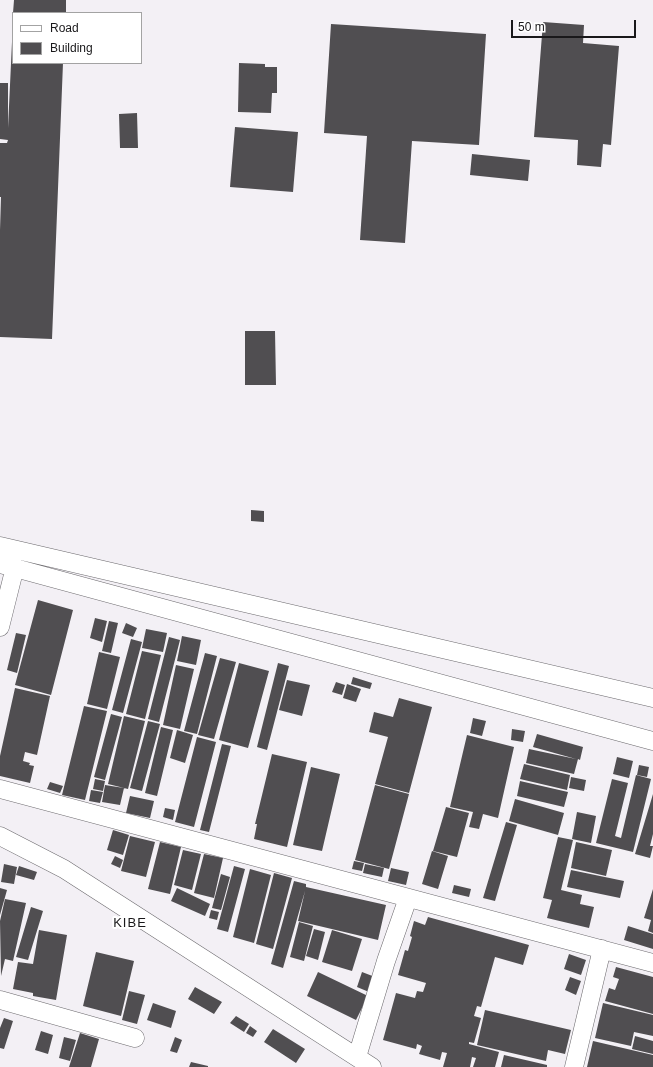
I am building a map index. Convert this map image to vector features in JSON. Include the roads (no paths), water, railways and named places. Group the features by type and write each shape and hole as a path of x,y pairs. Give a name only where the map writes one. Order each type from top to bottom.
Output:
{"street":[{"path":"0,546 653,698"},
{"path":"0,627 7,566 653,741"},
{"path":"0,789 653,963"},
{"path":"0,836 64,869 365,1062 386,961 408,898"},
{"path":"574,1067 602,949"},
{"path":"0,1000 135,1038"}],"district":[{"name":"KIBE","path":"130,923"}]}
